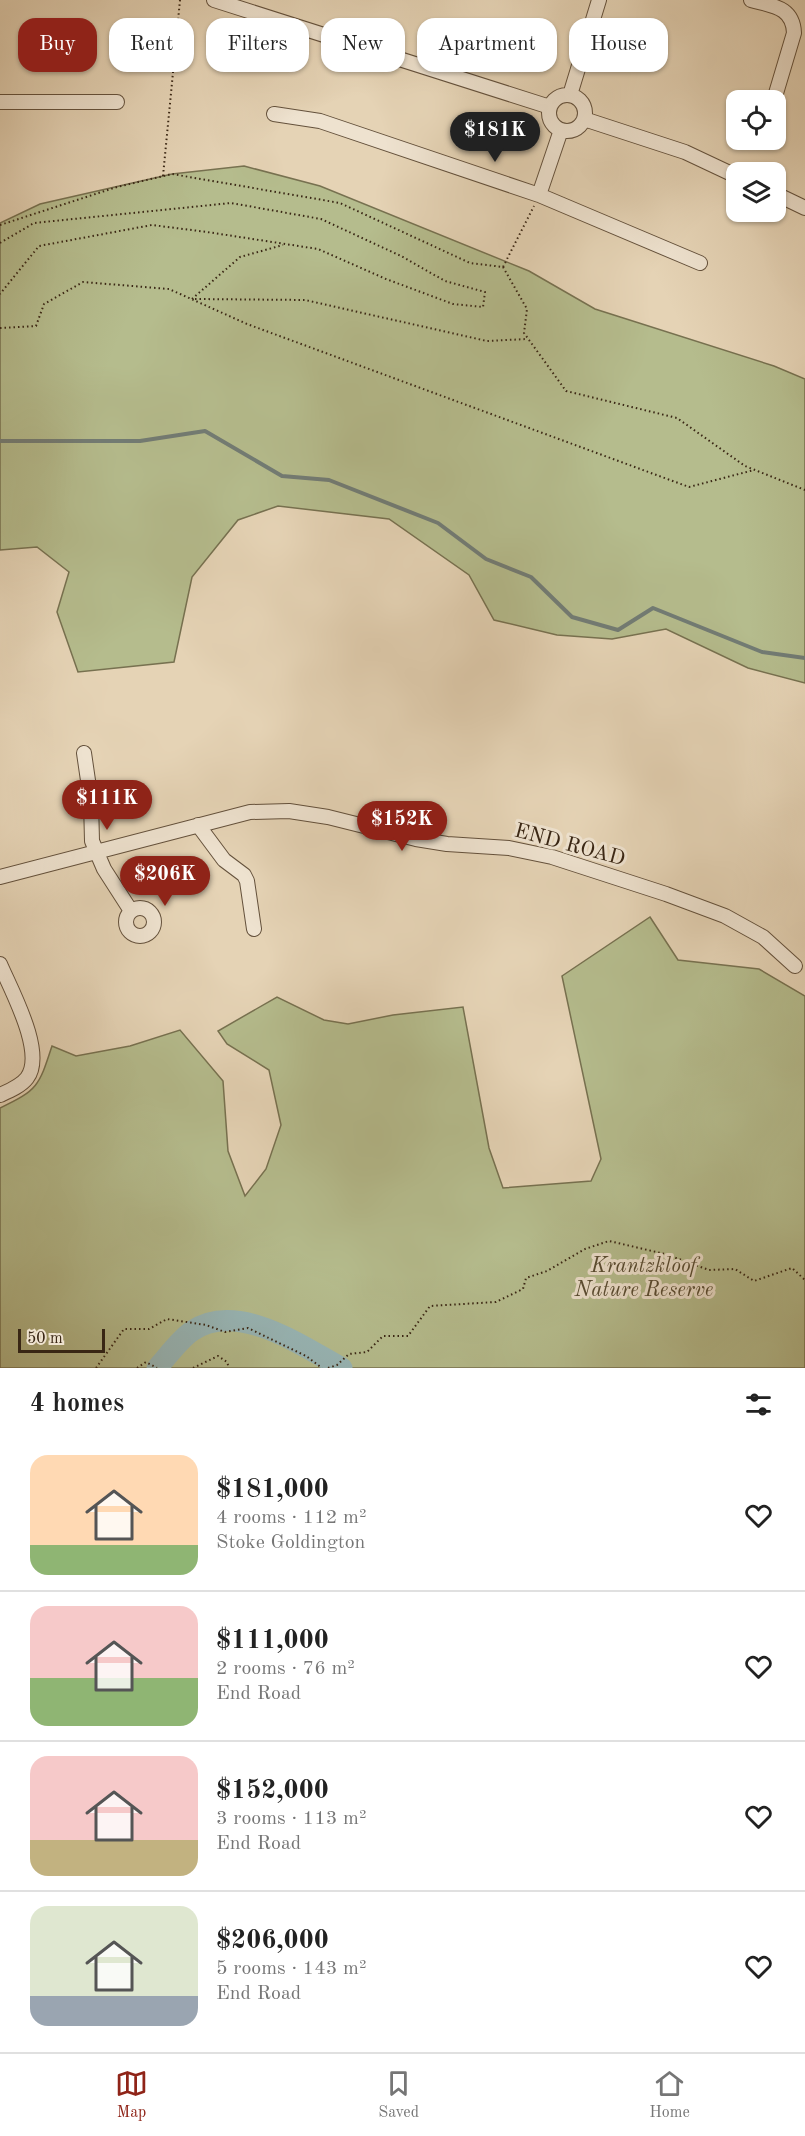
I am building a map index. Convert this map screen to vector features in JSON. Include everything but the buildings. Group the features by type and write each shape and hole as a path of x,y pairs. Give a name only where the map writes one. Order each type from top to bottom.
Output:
{"street":[{"path":"214,0 550,107"},
{"path":"570,95 599,0"},
{"path":"751,0 779,8 790,15 794,23 794,33 777,90"},
{"path":"570,95 584,106 584,119 578,128 561,130 552,123 550,107 558,98 570,95"},
{"path":"0,102 117,102"},
{"path":"274,114 320,121 539,195 700,263"},
{"path":"584,119 685,152 726,171"},
{"path":"539,195 561,130"},
{"path":"786,199 805,208"},
{"path":"84,753 91,801 92,841 104,869 131,911"},
{"name":"END ROAD","path":"0,877 250,812 289,811 328,817 416,839 447,844 509,848 552,857 725,916 763,937 795,966"},
{"path":"198,825 224,860 244,875 247,880 254,929"},
{"path":"0,964 28,1030 33,1068 26,1080 0,1095"}],"path":[{"path":"163,176 180,0"},
{"path":"0,225 117,187 172,174 340,203 470,263 503,267"},
{"path":"503,267 539,195"},
{"path":"0,243 34,223 231,203 321,219 401,256 445,281 485,292 483,307 453,304 386,279 318,249 152,225 39,246 0,294"},
{"path":"192,299 240,257 286,244"},
{"path":"503,267 527,309 524,333 566,391 677,418 745,466 805,490"},
{"path":"0,328 36,326 44,304 83,282 169,289 247,324 689,487 754,470"},
{"path":"192,299 305,300 487,341 528,339"},
{"path":"328,1368 337,1365 349,1354 367,1352 383,1336 408,1335 430,1305 496,1302 523,1289 526,1278 547,1271 585,1249 609,1241 665,1254 709,1270 735,1269 754,1281 792,1268 805,1280"},
{"path":"96,1368 124,1329 149,1329 167,1318 206,1325 225,1332 248,1328 306,1356 322,1368"},
{"path":"193,1368 218,1356 226,1362 229,1368"},
{"path":"137,1368 146,1362 157,1368"}],"green space":[{"path":"244,166 320,186 529,271 595,309 774,366 805,379 805,683 748,668 666,629 612,639 557,635 494,620 469,575 389,519 278,506 238,520 192,577 174,662 78,672 57,612 69,572 37,547 0,550 0,223 40,204 172,174"},
{"name":"Krantzkloof Nature Reserve","path":"650,917 678,960 759,969 805,996 805,1368 0,1368 0,1108 30,1091 44,1070 52,1046 76,1056 130,1046 180,1030 223,1081 228,1151 245,1196 266,1169 281,1125 269,1070 227,1044 218,1031 277,997 324,1020 348,1024 393,1015 463,1007 489,1148 503,1188 591,1181 601,1159 562,976"}],"waterway":[{"path":"0,441 140,441 205,431 282,476 329,480 438,523 486,559 531,577 572,617 618,630 653,608 762,652 805,658"},
{"path":"157,1368 178,1343 192,1331 210,1323 229,1321 249,1323 289,1338 342,1368"}]}
